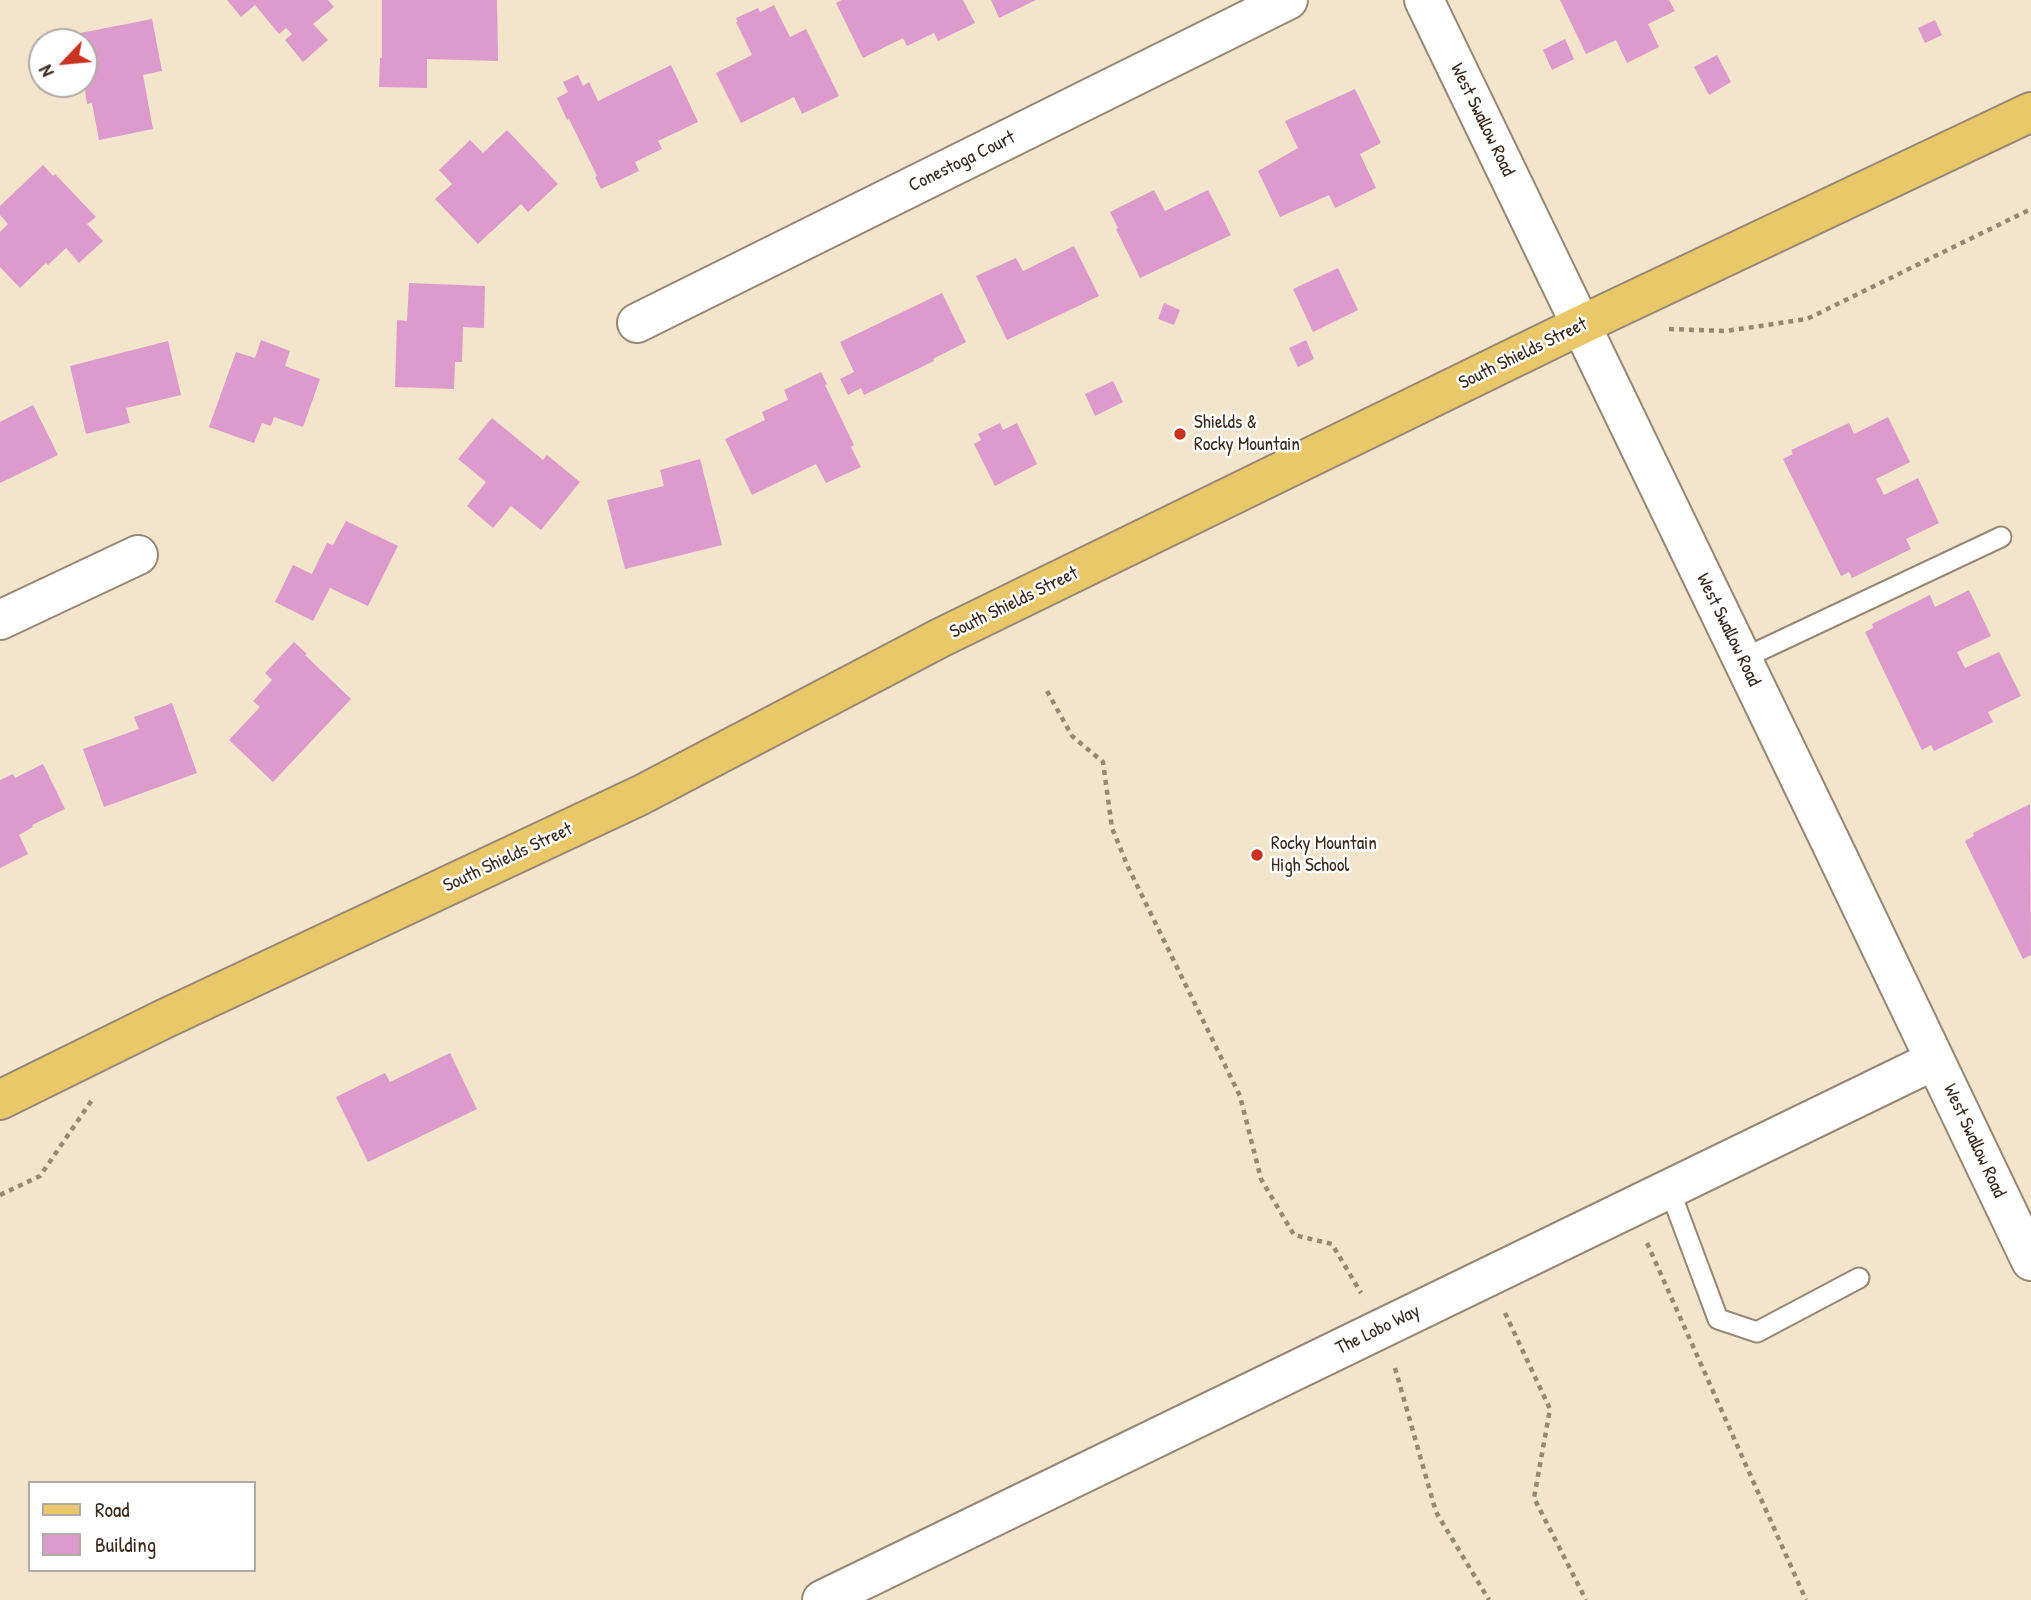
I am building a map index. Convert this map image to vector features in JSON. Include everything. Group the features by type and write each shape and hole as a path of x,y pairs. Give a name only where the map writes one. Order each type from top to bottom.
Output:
{"main road":[{"name":"South Shields Street","path":"0,1100 164,1019 641,796 940,638 1581,325 2031,112"}],"street":[{"name":"Conestoga Court","path":"637,323 1288,0"},
{"name":"West Swallow Road","path":"1424,0 2031,1261"},
{"path":"0,620 138,555"},
{"name":"The Lobo Way","path":"822,1600 1935,1060"}],"lane":[{"path":"1742,659 2001,537"},
{"path":"1669,1188 1718,1319 1757,1332 1859,1278"}],"path":[{"path":"1664,328 1726,331 1807,319 2031,209"},
{"path":"1047,691 1072,736 1103,762 1112,828 1128,867 1240,1096 1261,1179 1294,1235 1332,1244 1381,1328 1399,1379 1436,1513 1489,1600"},
{"path":"0,1195 40,1176"},
{"path":"1631,1207 1806,1600"},
{"path":"1488,1276 1550,1409 1534,1498 1586,1600"}],"building":[{"path":"227,0 328,0 334,7 313,24 328,40 303,62 285,40 292,34 286,28 279,34 255,5 241,17"},
{"path":"382,0 497,0 498,61 427,59 427,88 379,87"},
{"path":"842,0 963,0 975,23 938,41 934,33 907,46 903,38 863,58 836,3"},
{"path":"991,0 1036,0 999,18"},
{"path":"1560,0 1669,0 1675,11 1648,24 1659,47 1627,63 1616,40 1586,54"},
{"path":"774,5 790,37 806,29 839,96 802,114 794,97 741,123 716,73 752,55 736,18 758,8 760,12"},
{"path":"152,19 162,71 143,75 153,129 99,140 92,103 87,104 86,98 98,98 98,30"},
{"path":"1935,20 1942,35 1925,43 1918,28"},
{"path":"1565,39 1574,59 1552,70 1543,50"},
{"path":"1717,55 1731,82 1709,95 1694,67"},
{"path":"671,65 698,122 658,141 662,149 635,162 639,171 601,189 557,98 568,92 563,82 578,75 583,86 589,82 598,101"},
{"path":"1355,89 1381,143 1360,154 1376,188 1335,208 1329,195 1280,217 1258,171 1298,148 1285,121"},
{"path":"507,130 558,184 528,212 521,204 478,244 435,199 452,184 439,170 470,140 483,153"},
{"path":"43,165 96,217 87,224 103,241 79,263 66,248 20,288 0,267 0,232 8,224 0,215 0,206"},
{"path":"1154,190 1165,211 1208,190 1231,235 1140,278 1110,212"},
{"path":"1074,246 1099,296 1007,340 976,276 1016,258 1023,271"},
{"path":"1338,268 1358,310 1313,332 1293,289"},
{"path":"409,283 485,286 484,328 463,327 462,362 455,362 454,389 395,387 397,320 407,321"},
{"path":"942,293 966,342 933,359 934,361 864,395 861,388 848,395 840,379 854,372 840,342"},
{"path":"1164,303 1180,310 1174,325 1158,319"},
{"path":"261,340 290,351 285,366 320,379 303,427 274,417 271,426 262,423 254,443 209,427 236,352 255,358"},
{"path":"1306,340 1314,359 1298,367 1289,348"},
{"path":"168,341 181,395 126,408 130,423 86,434 70,366"},
{"path":"821,372 861,467 826,483 816,464 752,495 725,439 765,420 762,412 788,400 784,390"},
{"path":"1113,381 1123,402 1095,416 1085,394"},
{"path":"33,405 58,455 0,483 0,422"},
{"path":"1888,417 1910,462 1876,479 1884,495 1918,478 1939,523 1906,539 1911,549 1852,578 1849,572 1841,576 1783,459 1793,454 1791,450 1849,423 1854,434"},
{"path":"492,418 543,460 547,455 580,482 541,530 511,506 493,528 467,506 486,482 458,459"},
{"path":"1000,423 1003,430 1017,423 1037,464 995,486 974,444 981,440 978,434"},
{"path":"700,459 722,545 625,569 607,500 664,486 660,470"},
{"path":"346,521 398,546 368,606 330,588 313,621 275,602 293,565 312,574 327,543 333,545"},
{"path":"1969,590 1991,636 1957,652 1965,668 1999,652 2021,696 1988,712 1993,722 1934,751 1931,745 1922,750 1865,632 1873,628 1872,624 1930,595 1935,607"},
{"path":"294,642 351,699 273,782 229,740 260,707 253,701 272,680 265,673"},
{"path":"172,703 197,773 104,807 83,749 139,729 134,717"},
{"path":"43,764 65,809 32,825 33,827 19,835 28,854 0,868 0,780 13,774 15,778"},
{"path":"2030,804 2031,955 2023,959 1965,841 1974,836 1973,833"},
{"path":"450,1053 477,1109 368,1162 336,1097 385,1073 390,1082"}],"place":[{"name":"Shields & Rocky Mountain","path":"1180,434"},
{"name":"Rocky Mountain High School","path":"1257,855"}]}
